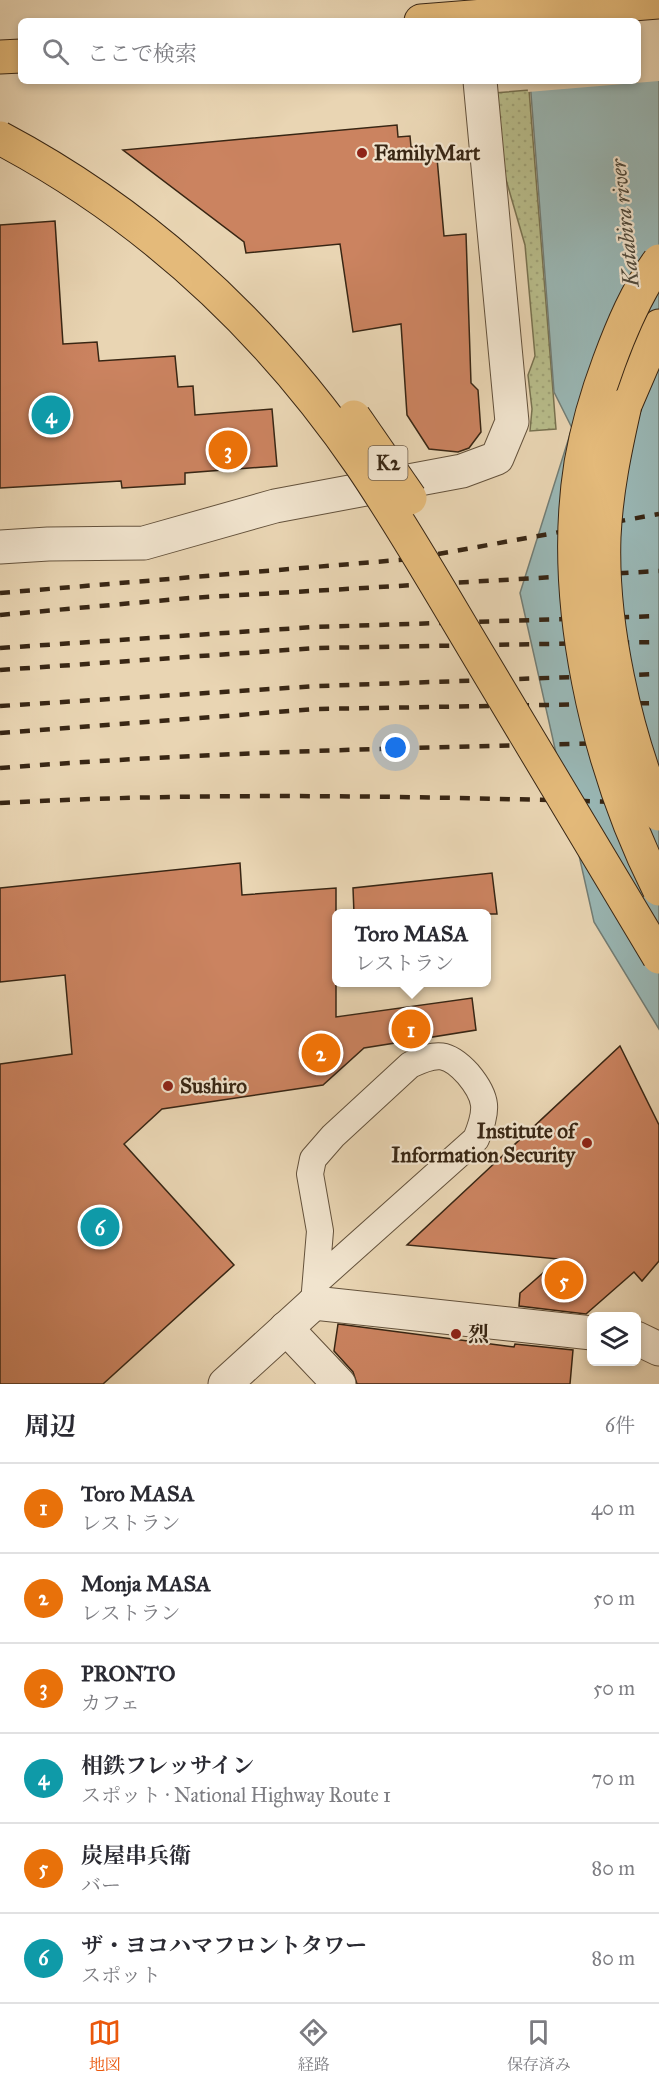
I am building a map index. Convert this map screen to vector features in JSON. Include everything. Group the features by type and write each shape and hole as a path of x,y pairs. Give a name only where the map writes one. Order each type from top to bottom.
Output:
{"highway":[{"path":"480,18 515,13 659,2"},
{"path":"0,57 18,56"},
{"name":"K2","path":"0,116 63,149 117,183 173,226 271,319 311,363 382,454 417,508 659,914"},
{"name":"K2","path":"0,138 63,172 161,243 256,333 329,421 392,512 659,957"},
{"path":"659,261 622,327 598,393 581,463 575,536 577,604 602,736 622,804 659,889"},
{"path":"659,326 625,405 610,474 604,537 607,601 616,663 631,732 659,814"}],"street":[{"path":"0,547 144,543 274,506 462,471 497,458 512,422 480,84"},
{"path":"225,1384 286,1328 315,1292 587,1332"},
{"path":"286,1328 339,1384"},
{"path":"641,1340 659,1349"}],"lane":[{"path":"441,1055 455,1060 481,1090 485,1106 483,1121 476,1139 315,1292 320,1231 310,1174 313,1159 333,1136 410,1065 441,1055"}],"green space":[{"path":"529,90 556,429 530,431 532,409 528,375 535,356 525,245 500,159 494,93"}],"water":[{"name":"Katabira river","path":"659,0 659,1029 594,922 520,593 572,428 554,392 530,84 641,84 641,18"}],"pier":[{"path":"659,0 659,81 641,83 641,18 542,18"},
{"path":"527,84 623,84 528,92"}],"building":[{"path":"397,125 398,137 410,136 411,147 423,146 424,159 437,158 444,236 466,234 471,383 478,390 481,432 469,448 458,452 429,449 407,415 401,324 353,332 340,244 246,253 244,242 123,150"},
{"path":"55,221 63,344 97,342 99,361 175,356 178,387 193,386 195,415 272,409 277,466 185,473 185,484 122,488 121,481 0,488 0,225"},
{"path":"240,863 242,895 336,888 336,909 332,909 332,987 336,987 336,1017 472,998 476,1030 364,1048 323,1085 162,1109 124,1144 234,1265 103,1384 0,1384 0,1064 72,1054 65,975 0,982 0,888"},
{"path":"492,873 497,914 491,914 491,909 354,909 353,888"},
{"name":"Institute of Information Security","path":"620,1046 659,1125 659,1261 642,1281 634,1272 586,1314 519,1306 520,1293 559,1259 407,1245"},
{"path":"338,1324 514,1347 515,1344 573,1350 570,1384 357,1384 353,1372 334,1351"}],"railway":[{"path":"0,593 411,559 659,514"},
{"path":"0,615 189,598 659,571"},
{"path":"0,648 314,627 659,616"},
{"path":"0,670 316,648 659,642"},
{"path":"0,706 319,686 659,674"},
{"path":"0,733 317,709 659,703"},
{"path":"0,768 247,754 659,742"},
{"path":"0,803 247,796 412,797 659,803"}],"place":[{"name":"FamilyMart","path":"362,153"},
{"name":"相鉄フレッサイン","path":"51,415"},
{"name":"PRONTO","path":"228,450"},
{"name":"Toro MASA","path":"411,1029"},
{"name":"Monja MASA","path":"321,1053"},
{"name":"Sushiro","path":"168,1086"},
{"name":"Institute of Information Security","path":"587,1143"},
{"name":"ザ・ヨコハマフロントタワー","path":"100,1227"},
{"name":"炭屋串兵衛","path":"564,1280"},
{"name":"烈","path":"456,1334"}]}
